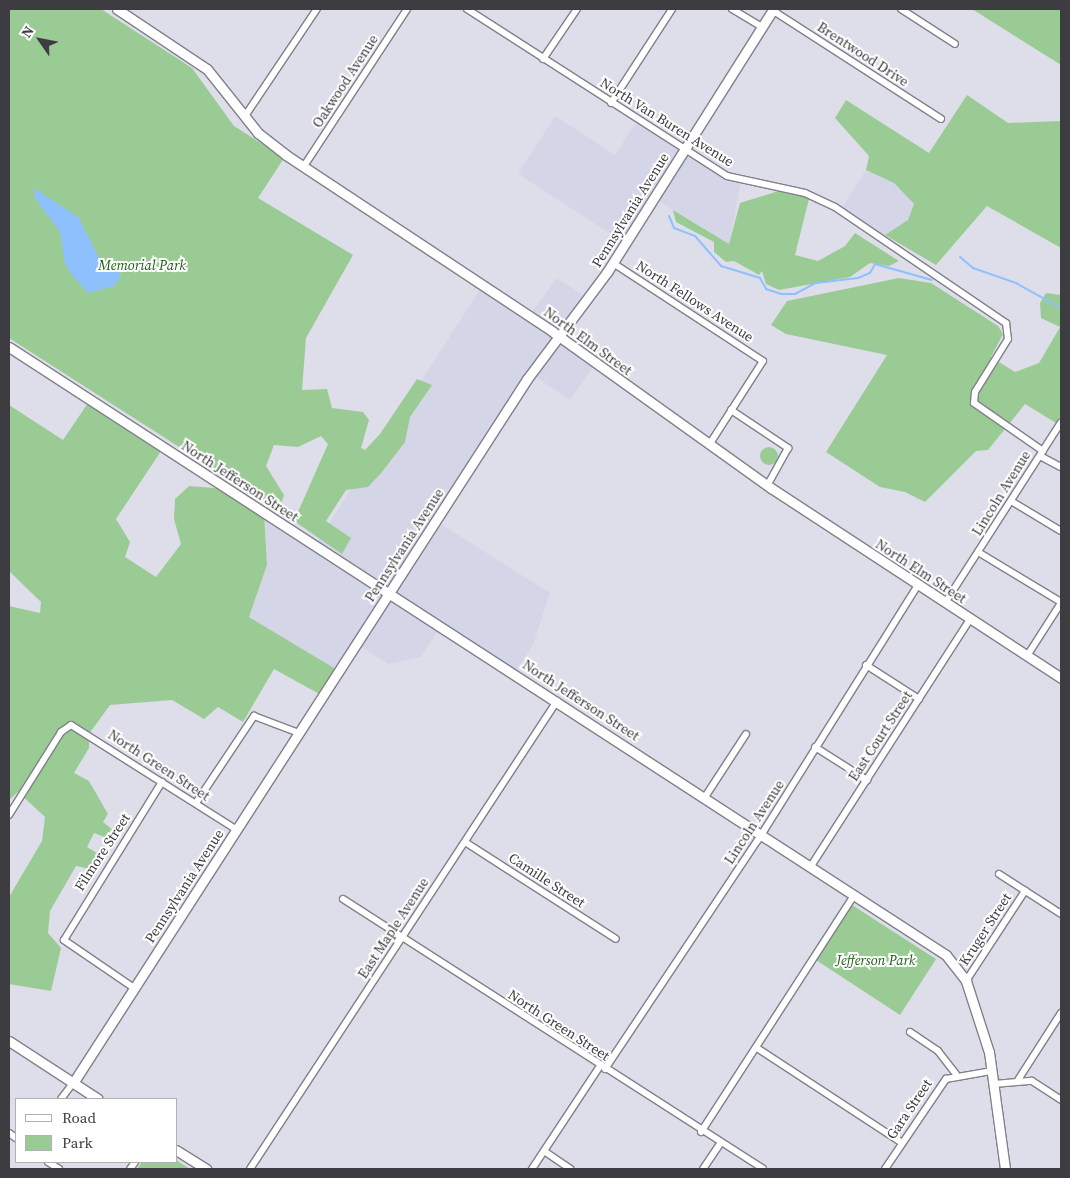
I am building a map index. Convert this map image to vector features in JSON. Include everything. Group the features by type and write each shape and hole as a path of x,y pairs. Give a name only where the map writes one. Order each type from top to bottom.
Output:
{"main road":[{"name":"North Elm Street","path":"116,9 207,69 265,138 304,166 560,339 767,486 1061,678"},
{"name":"Pennsylvania Avenue","path":"73,1083 527,379 560,339 613,263 773,9"},
{"name":"North Jefferson Street","path":"9,348 390,592 946,955 966,981 992,1071 1005,1169"},
{"path":"9,1041 96,1098"},
{"path":"178,1151 206,1169"}],"street":[{"path":"245,116 318,9"},
{"name":"Oakwood Avenue","path":"304,166 406,9"},
{"name":"North Van Buren Avenue","path":"467,9 727,176 805,193 835,207 1006,323 1009,333 975,392 978,406 1041,453"},
{"path":"544,59 577,9"},
{"path":"611,103 672,9"},
{"path":"732,9 762,27"},
{"name":"Brentwood Drive","path":"773,9 940,119"},
{"path":"901,9 954,44"},
{"name":"North Fellows Avenue","path":"613,263 764,361 731,410"},
{"path":"709,445 731,410 788,448 767,486"},
{"name":"Lincoln Avenue","path":"945,604 1061,422"},
{"path":"1041,453 1061,467"},
{"path":"1011,501 1061,532"},
{"path":"978,552 1061,603 1026,656"},
{"name":"Lincoln Avenue","path":"532,1169 762,834 866,665 918,585"},
{"name":"East Court Street","path":"811,866 970,620"},
{"path":"866,665 919,700"},
{"name":"East Maple Avenue","path":"250,1169 557,701"},
{"path":"196,803 254,716 299,733"},
{"name":"North Green Street","path":"9,815 67,727 77,726 237,830"},
{"path":"705,797 746,734"},
{"path":"815,747 867,780"},
{"name":"Filmore Street","path":"134,988 65,944 64,936 162,782"},
{"name":"Camille Street","path":"465,842 616,939"},
{"path":"999,874 1061,914"},
{"name":"Kruger Street","path":"966,981 1025,891"},
{"path":"702,1132 758,1048 855,894"},
{"name":"North Green Street","path":"343,899 602,1068 763,1169"},
{"path":"1018,1080 1061,1013"},
{"path":"910,1032 938,1051 956,1074 992,1071"},
{"path":"758,1048 902,1143"},
{"name":"Gara Street","path":"885,1169 940,1085 956,1074"},
{"path":"994,1084 1018,1080 1032,1081 1061,1100"},
{"name":"Pennsylvania Avenue","path":"61,1098 73,1083"},
{"path":"703,1169 721,1142"},
{"path":"544,1151 570,1169"}],"shaded area":[{"path":"555,116 615,155 638,119 741,181 729,244 654,198 625,243 518,174"},
{"path":"866,170 894,183 914,205 908,220 885,235 840,211"},
{"path":"557,278 589,299 561,339 595,364 570,400 532,374 436,521 550,593 533,645 515,673 441,626 421,657 388,664 357,644 339,671 249,617 267,565 264,513 315,545 483,285 529,316"}],"green space":[{"name":"Memorial Park","path":"9,9 101,9 192,68 234,126 284,158 258,198 353,255 306,338 302,390 327,389 332,408 363,412 369,420 361,448 365,450 380,434 417,379 432,385 410,417 405,442 382,472 368,487 346,490 326,521 351,538 342,554 294,521 328,444 321,436 298,447 274,445 266,466 284,495 279,511 9,338"},
{"path":"972,9 1061,9 1061,65"},
{"path":"967,95 1008,123 1061,121 1061,248 987,206 936,265 885,235 908,220 914,204 894,183 866,170 869,156 835,118 846,100 929,153"},
{"path":"785,189 810,195 795,255 818,261 845,246 855,233 899,261 889,266 870,263 850,277 779,290 766,284 762,271 759,275 734,261 726,262 714,252 714,242 676,222 673,210 729,244 740,203"},
{"path":"899,278 931,283 998,326 1003,334 991,357 1015,372 1039,363 1060,327 1041,318 1040,303 1046,293 1061,295 1061,415 1056,423 1025,404 988,450 976,451 925,502 905,492 880,487 826,452 887,355 786,334 771,325 787,301"},
{"path":"90,400 163,448 116,519 130,542 125,557 156,577 181,544 174,519 175,499 189,486 227,489 264,513 267,565 249,617 339,671 323,696 274,669 243,722 218,707 204,719 172,700 110,705 89,734 89,748 74,773 89,781 108,814 103,822 114,831 110,839 94,833 87,847 100,855 91,869 76,866 50,911 48,933 61,948 51,991 9,984 9,897 42,841 45,817 18,792 9,800 9,606 40,613 41,602 9,571 9,405 63,440"},
{"path":"769,447 775,450 778,456 775,462 769,465 763,462 760,456 763,450"},
{"name":"Jefferson Park","path":"852,905 936,959 900,1015 816,960"},
{"path":"178,1161 190,1169 137,1169 141,1163 178,1163"}],"water":[{"path":"34,188 78,217 98,256 117,268 121,277 114,286 88,293 72,275 65,264 60,232 35,198"}],"waterway":[{"path":"669,216 674,228 695,236 721,266 760,278 766,289 781,294 795,294 816,283 858,278 870,273 875,264 932,280"},
{"path":"960,257 973,268 1016,283 1061,308"}]}
